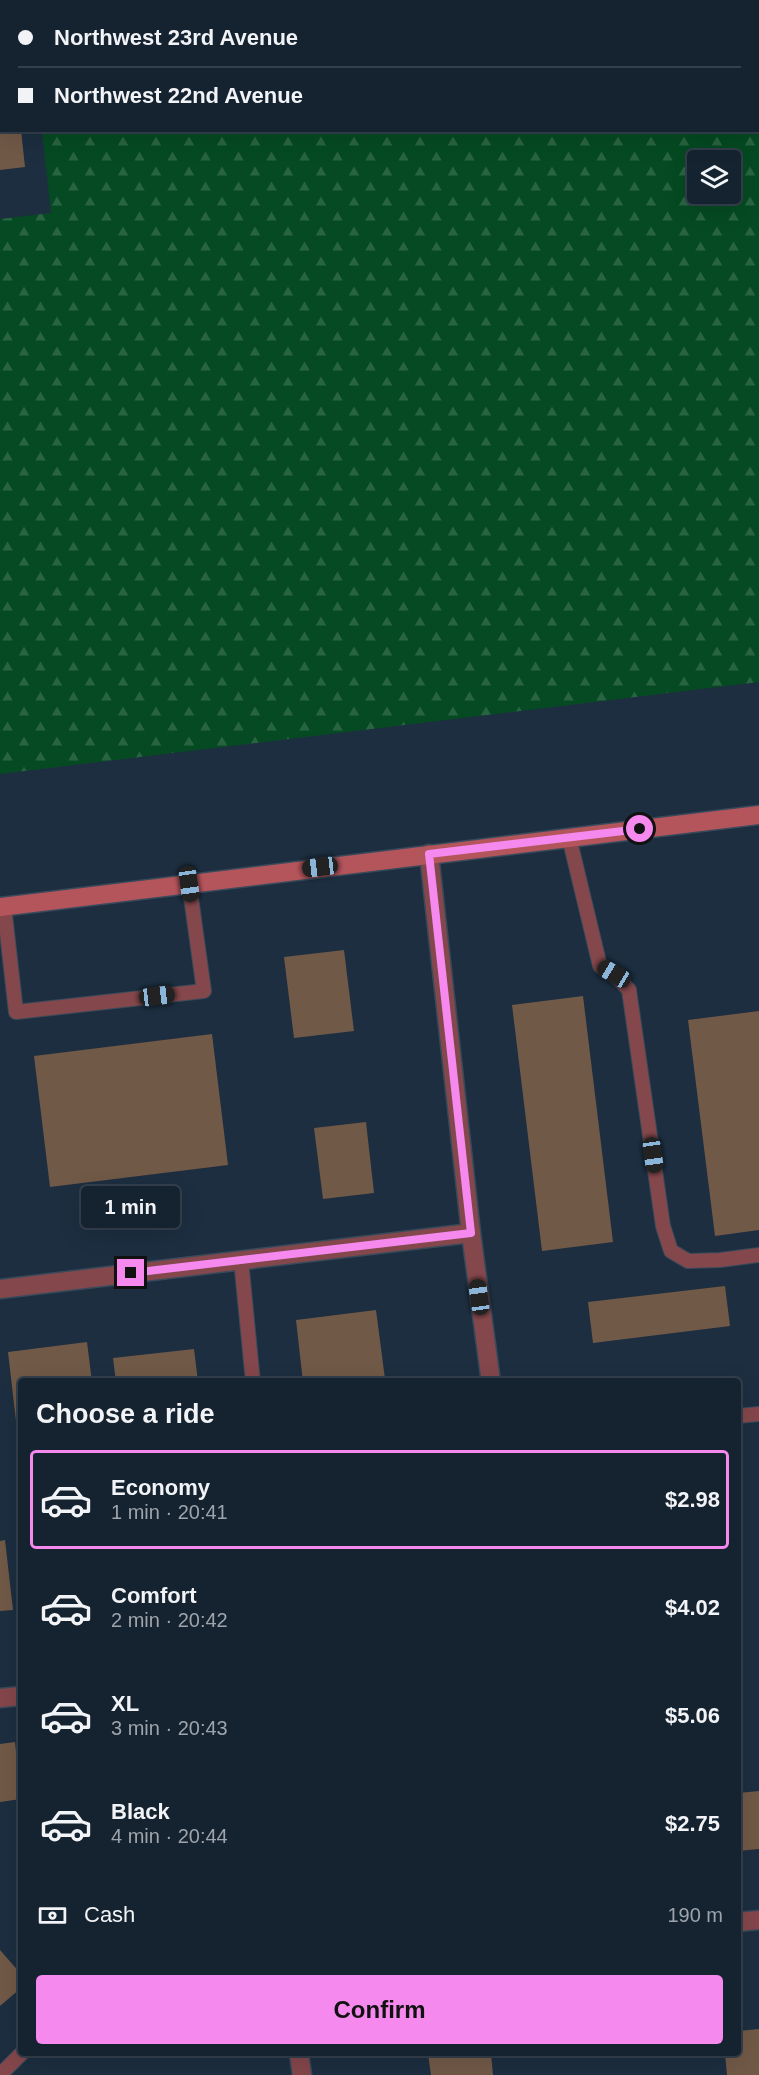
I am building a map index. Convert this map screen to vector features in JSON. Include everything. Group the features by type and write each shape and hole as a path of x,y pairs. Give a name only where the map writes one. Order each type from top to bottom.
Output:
{"main road":[{"path":"2,906 759,815"}],"street":[{"path":"429,854 489,1378"},
{"path":"0,1289 471,1233"},
{"path":"0,1698 18,1696"},
{"path":"741,1922 759,1920"},
{"path":"299,2056 302,2075"}],"lane":[{"path":"569,837 600,966 614,974 629,990 663,1226 671,1251 688,1261 759,1255"},
{"path":"2,906 16,1012 204,991 189,884"},
{"path":"241,1260 253,1378"},
{"path":"741,1416 759,1414"},
{"path":"0,2074 19,2056"}],"green space":[{"path":"42,132 759,132 759,682 0,774 0,219 51,213"}],"building":[{"path":"0,132 21,132 25,167 0,170"},
{"path":"344,950 354,1031 294,1038 284,957"},
{"path":"583,996 613,1242 542,1251 512,1005"},
{"path":"759,1011 759,1230 715,1236 688,1020"},
{"path":"212,1034 228,1165 50,1187 34,1056"},
{"path":"366,1122 374,1193 323,1199 314,1128"},
{"path":"725,1286 730,1326 593,1343 588,1302"},
{"path":"376,1310 385,1378 303,1378 296,1320"},
{"path":"87,1342 92,1378 18,1378 18,1421 16,1421 8,1352"},
{"path":"194,1349 198,1378 116,1378 113,1358"},
{"path":"5,1540 13,1610 0,1611 0,1541"},
{"path":"15,1742 18,1799 0,1802 0,1744"},
{"path":"759,1791 759,1849 741,1851 741,1793"},
{"path":"0,1950 18,1971 18,1991 0,2006"},
{"path":"759,2029 759,2075 727,2075 725,2056 741,2056 741,2031"},
{"path":"428,2056 491,2056 493,2075 431,2075"}],"route":[{"path":"131,1273 471,1233 429,854 640,829"}]}
